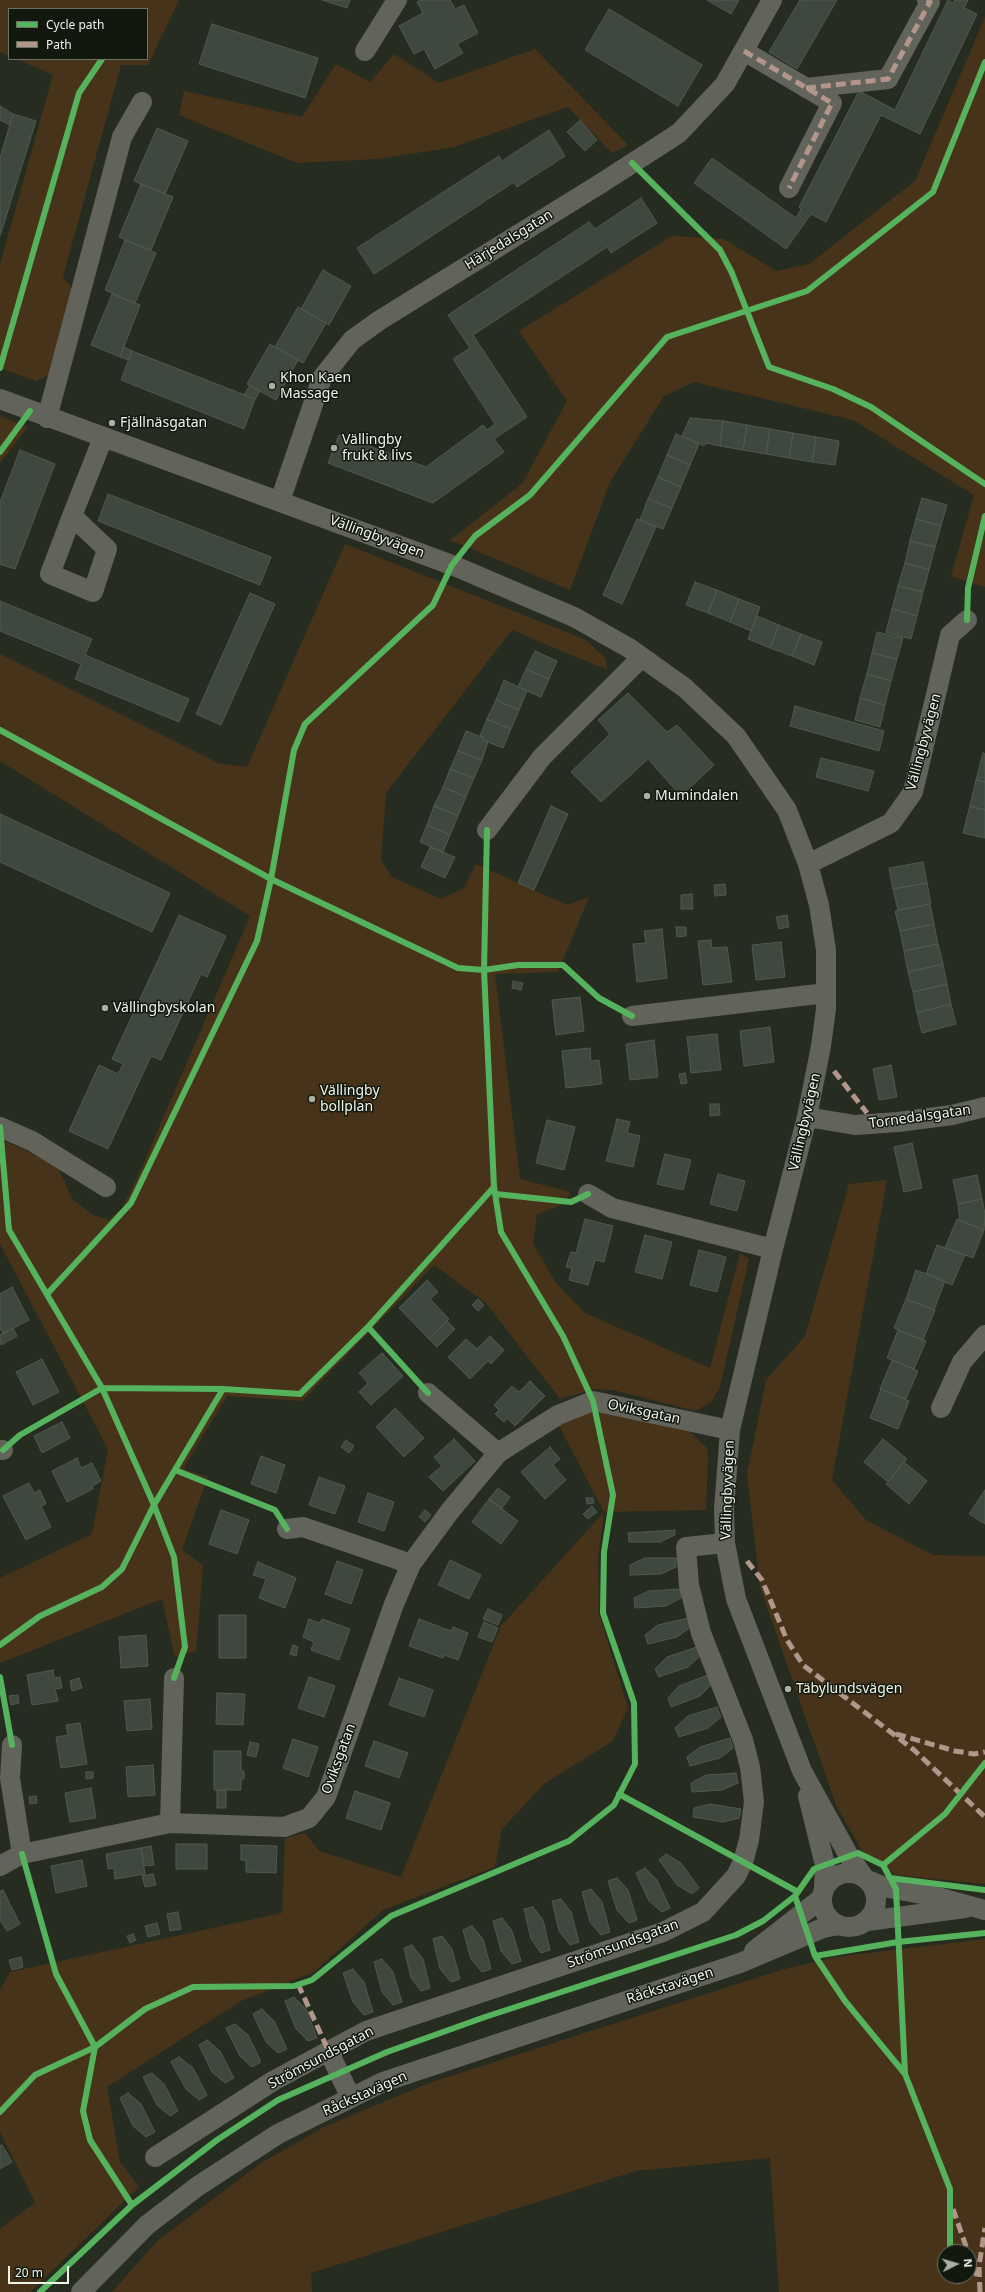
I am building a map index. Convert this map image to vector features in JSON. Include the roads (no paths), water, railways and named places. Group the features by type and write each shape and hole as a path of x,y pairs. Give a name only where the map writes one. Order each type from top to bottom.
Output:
{"street":[{"path":"365,51 397,0"},
{"name":"Härjedalsgatan","path":"280,501 322,378 352,340 380,320 600,184 679,133 725,84 772,0"},
{"path":"806,88 888,79 930,2 927,0"},
{"path":"744,51 832,103 789,188"},
{"path":"47,418 122,137 142,102"},
{"name":"Vällingbyvägen","path":"0,400 452,565 574,617 642,657 686,688 736,736 787,810 808,864 819,905 826,950 826,993 822,1046 807,1117 773,1249 730,1430 724,1509 725,1543 736,1599 802,1771 825,1865 823,1893"},
{"path":"72,516 103,438"},
{"name":"Vällingbyvägen","path":"808,864 891,823 913,792 950,635 967,620"},
{"path":"487,830 542,757 642,657"},
{"path":"632,1016 826,993"},
{"name":"Tornedalsgatan","path":"807,1117 855,1125 898,1122 952,1115 985,1107"},
{"path":"0,1127 32,1141 106,1187"},
{"path":"588,1194 612,1208 773,1249"},
{"path":"941,1408 962,1362 985,1335"},
{"path":"428,1393 498,1453"},
{"name":"Oviksgatan","path":"0,1866 22,1854 170,1823 284,1826 308,1818 326,1797 394,1604 411,1564 450,1510 498,1453 558,1415 594,1401 730,1430"},
{"path":"287,1529 303,1527 411,1564"},
{"name":"Strömsundsgatan","path":"155,2157 273,2081 366,2032 663,1932 702,1912 736,1876 743,1862 749,1840 754,1802 750,1767 743,1740 702,1633 690,1585 686,1547 725,1543"},
{"path":"170,1823 174,1678"},
{"path":"12,1744 10,1778 22,1854"},
{"name":"Vällingbyvägen","path":"802,1771 849,1856 866,1878"},
{"path":"846,1872 866,1878 884,1887 937,1897 978,1909 867,1921 852,1927 839,1925 827,1916 823,1893 830,1880 837,1875 846,1872"},
{"path":"866,1878 877,1897 875,1910 867,1921"},
{"name":"Råckstavägen","path":"740,1963 823,1893"},
{"name":"Råckstavägen","path":"81,2292 147,2225 198,2186 278,2134 383,2082 740,1963 824,1928 839,1925"},
{"path":"329,2052 351,2098"}],"place":[{"name":"Khon Kaen Massage","path":"272,386"},
{"name":"Fjällnäsgatan","path":"112,423"},
{"name":"Vällingby frukt & livs","path":"334,448"},
{"name":"Mumindalen","path":"647,796"},
{"name":"Vällingbyskolan","path":"105,1008"},
{"name":"Vällingby bollplan","path":"312,1099"},
{"name":"Täbylundsvägen","path":"788,1689"}]}
